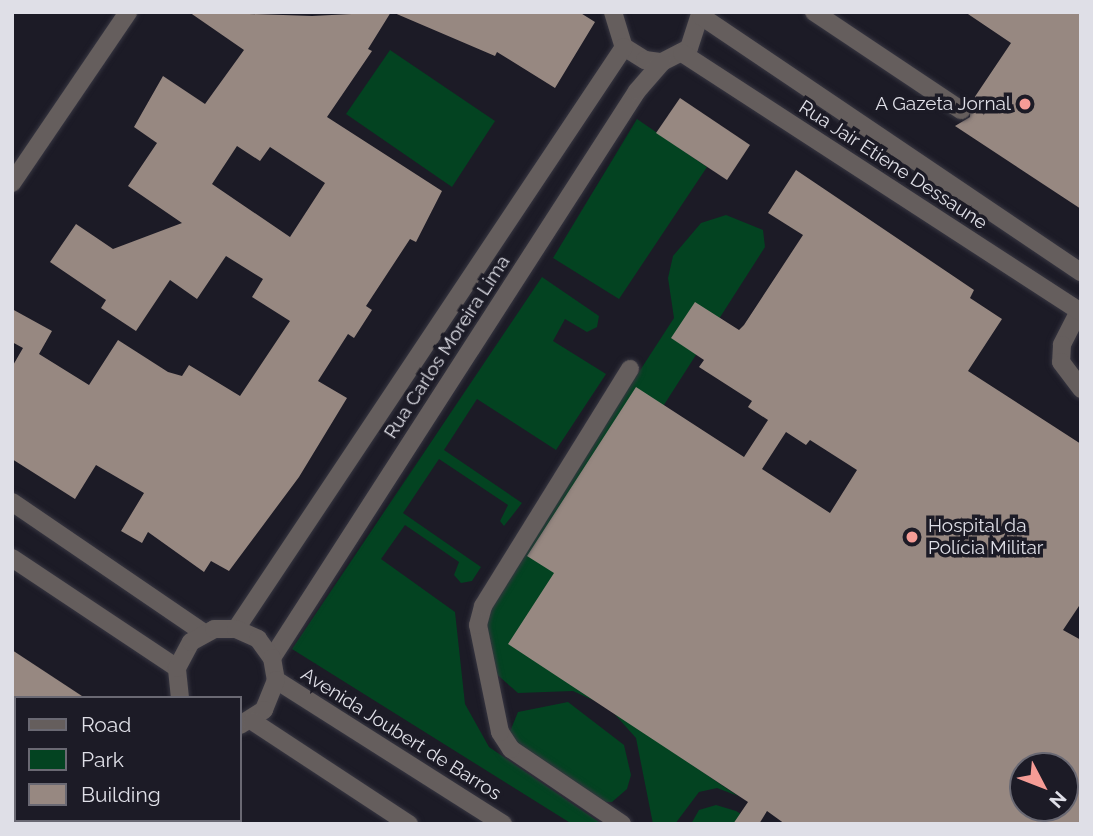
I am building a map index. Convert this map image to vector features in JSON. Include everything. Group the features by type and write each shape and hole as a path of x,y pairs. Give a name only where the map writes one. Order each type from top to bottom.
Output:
{"street":[{"path":"12,183 128,12"},
{"path":"613,12 624,47 637,57 662,62 682,53 694,41 701,14"},
{"path":"814,12 961,110"},
{"name":"Rua Jair Etiene Dessaune","path":"701,14 1081,272"},
{"name":"Rua Carlos Moreira Lima","path":"236,629 624,47"},
{"name":"Rua Jair Etiene Dessaune","path":"682,53 1080,311"},
{"name":"Rua Carlos Moreira Lima","path":"272,658 638,91 662,62"},
{"path":"1080,311 1062,345 1061,362 1081,389"},
{"path":"622,824 511,749 500,732 478,625 483,606 630,369"},
{"path":"12,502 204,633"},
{"path":"12,558 177,668"},
{"path":"180,696 177,668 191,642 204,633 236,629 258,639 272,658 276,680 268,703 246,723 409,824"},
{"name":"Avenida Joubert de Barros","path":"276,680 503,824"}],"green space":[{"path":"390,50 495,121 452,187 346,114"},
{"path":"637,119 707,167 619,299 553,258"},
{"path":"726,215 763,230 765,247 511,644 595,701 573,691 518,693 492,670 486,634 489,603 674,318 668,278 673,256 701,223"},
{"path":"542,277 599,316 597,327 587,332 565,319 553,341 606,374 556,450 477,399 444,450 522,503 504,526 500,521 508,505 439,459 403,513 481,567 472,581 461,583 454,575 459,562 405,525 381,559 455,612 465,704 489,747 602,824 572,824 292,649"},
{"path":"568,702 624,745 631,775 627,789 612,802 603,802 518,750 509,734 518,712"},
{"path":"611,710 738,796 717,788 699,792 675,824 653,824 636,738"},
{"path":"716,805 736,811 757,824 691,824 699,810"}],"building":[{"path":"189,12 312,16 391,12 368,49 372,51 327,117 442,191 416,242 410,239 366,306 372,310 354,338 348,334 318,381 347,398 299,477 229,571 211,561 204,572 148,532 142,543 121,531 144,493 96,465 75,499 12,459 12,367 23,348 12,342 12,309 52,331 39,354 89,385 118,340 168,372 182,376 189,365 240,396 290,321 252,297 263,279 226,256 197,299 170,280 136,331 101,308 106,300 50,262 76,224 113,249 182,223 128,186 157,143 134,127 163,76 205,104 244,50","holes":["237,146 260,161 270,147 325,183 290,237 212,184"]},
{"path":"392,12 579,12 595,22 555,88 497,52 495,56"},
{"name":"A Gazeta Jornal","path":"965,12 1081,12 1081,209 955,126 970,117 970,104 1011,43"},
{"path":"680,98 750,145 727,180 656,133"},
{"name":"Hospital da Polícia Militar","path":"796,170 974,290 970,298 1002,319 968,371 1081,444 1081,603 1063,630 1081,640 1081,824 785,824 767,811 759,824 733,824 748,802 508,644 554,573 527,556 636,387 744,457 768,420 748,407 752,401 699,367 704,360 671,338 695,302 739,330 803,235 768,213","holes":["786,432 806,445 810,440 857,470 830,513 762,469"]},
{"path":"12,650 82,696 14,696 12,698"}],"place":[{"name":"A Gazeta Jornal","path":"1025,104"},
{"name":"Hospital da Polícia Militar","path":"912,537"}]}
